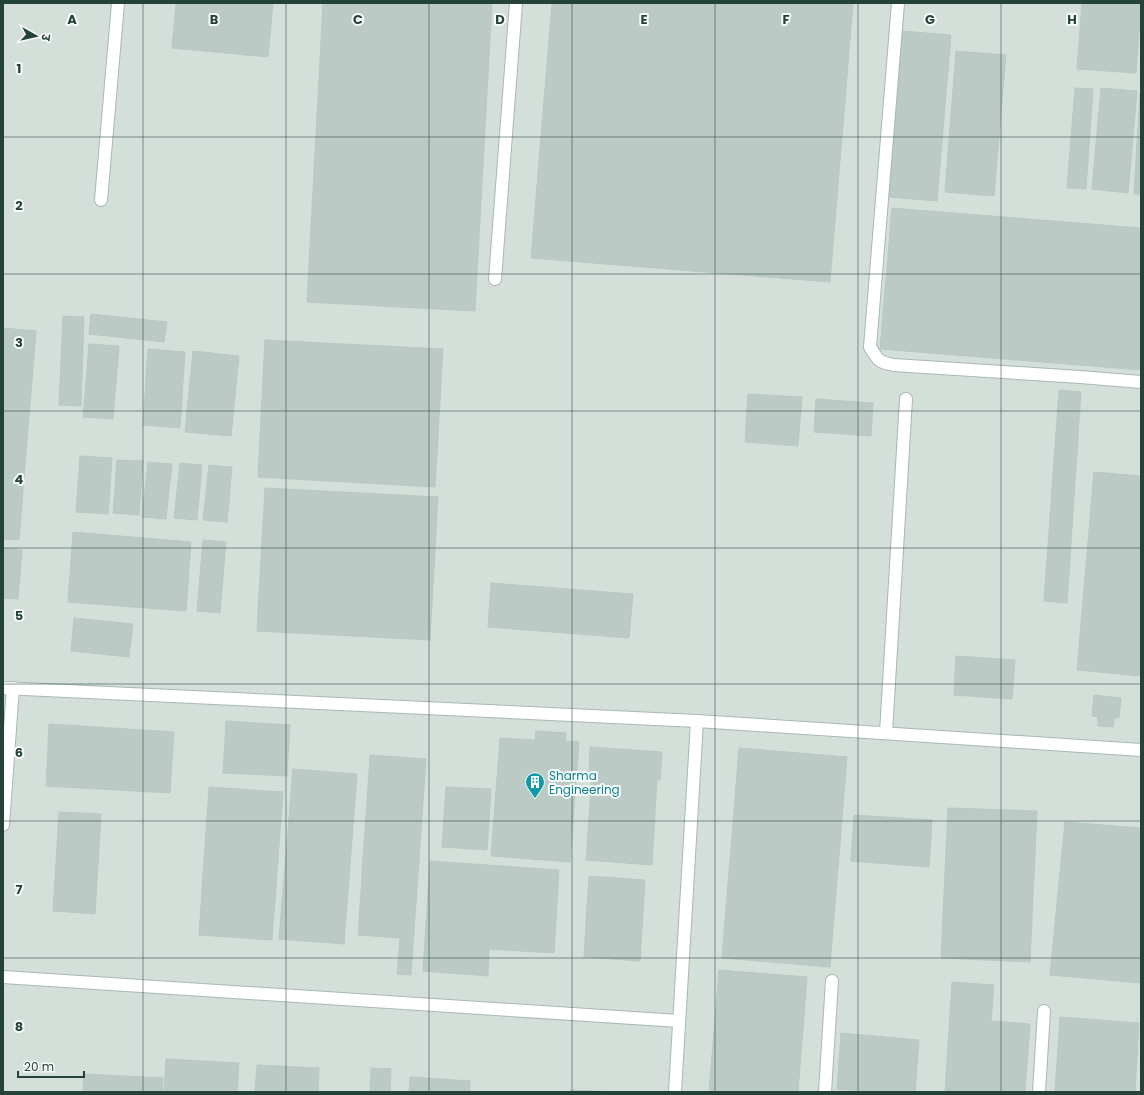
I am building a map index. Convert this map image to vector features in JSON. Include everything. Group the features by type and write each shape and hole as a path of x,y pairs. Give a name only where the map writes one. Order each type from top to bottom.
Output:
{"lane":[{"path":"101,200 118,3"},
{"path":"495,278 516,3"},
{"path":"898,3 870,347 878,359 885,363 894,365 1141,382"},
{"path":"886,733 906,399"},
{"path":"3,825 8,688 697,721 1141,750"},
{"path":"675,1092 697,721"},
{"path":"3,977 679,1021"},
{"path":"825,1092 832,981"},
{"path":"1039,1092 1044,1011"}],"shaded area":[{"path":"3,3 1141,3 1141,1092 3,1092"}],"building":[{"path":"176,3 273,3 268,57 172,48"},
{"path":"323,3 492,3 475,311 307,302"},
{"path":"552,3 853,3 830,282 531,258"},
{"path":"1082,3 1141,3 1136,73 1077,69"},
{"path":"901,31 951,35 937,201 888,197"},
{"path":"956,51 1006,55 994,196 945,192"},
{"path":"1075,88 1093,89 1086,189 1067,188"},
{"path":"1101,88 1137,91 1128,193 1092,189"},
{"path":"1140,93 1141,194 1134,194"},
{"path":"892,208 1141,228 1141,370 880,349"},
{"path":"91,314 167,322 164,342 89,334"},
{"path":"63,316 84,317 81,406 59,405"},
{"path":"3,328 36,331 19,540 3,539"},
{"path":"265,340 443,349 435,487 258,477"},
{"path":"89,344 119,346 113,419 83,417"},
{"path":"148,349 185,352 180,428 143,425"},
{"path":"193,351 239,356 231,436 185,432"},
{"path":"1059,390 1081,392 1067,603 1044,601"},
{"path":"748,394 802,397 798,446 745,442"},
{"path":"816,399 873,403 871,436 814,432"},
{"path":"80,456 112,458 108,514 76,512"},
{"path":"117,460 143,461 139,515 113,513"},
{"path":"148,462 172,464 166,519 142,517"},
{"path":"180,463 202,465 197,520 174,518"},
{"path":"209,465 232,467 227,522 203,520"},
{"path":"1094,472 1141,476 1141,676 1077,670"},
{"path":"265,488 438,497 430,640 257,631"},
{"path":"73,532 191,542 186,611 68,602"},
{"path":"203,540 226,542 220,613 197,611"},
{"path":"3,548 22,550 18,599 3,598"},
{"path":"491,583 633,594 629,638 488,627"},
{"path":"74,618 133,624 129,657 71,651"},
{"path":"956,656 1015,660 1012,699 954,695"},
{"path":"1094,695 1121,698 1119,718 1114,718 1113,727 1098,726 1098,717 1092,716"},
{"path":"226,721 290,725 287,776 223,773"},
{"path":"49,724 174,732 170,793 46,786"},
{"name":"Sharma Engineering","path":"536,731 566,733 565,741 579,742 570,862 491,856 500,738 535,740"},
{"path":"590,747 662,752 660,780 657,780 652,865 586,860 592,776 589,776"},
{"path":"739,748 847,757 830,967 722,958"},
{"path":"370,755 426,759 411,975 397,974 400,938 358,935"},
{"path":"293,769 357,774 344,944 279,939"},
{"path":"209,787 283,792 272,940 199,935"},
{"path":"446,787 491,789 487,850 442,847"},
{"path":"948,808 1037,811 1030,962 941,958"},
{"path":"59,812 101,814 95,914 53,911"},
{"path":"854,815 932,820 929,867 851,861"},
{"path":"1065,822 1141,828 1141,983 1050,975"},
{"path":"430,861 559,870 554,953 489,949 488,976 423,971"},
{"path":"589,876 645,880 640,961 584,957"},
{"path":"719,970 807,977 798,1092 709,1092"},
{"path":"952,982 994,985 991,1021 1030,1024 1025,1092 945,1092"},
{"path":"1060,1017 1139,1023 1135,1092 1055,1092"},
{"path":"841,1033 919,1040 915,1092 878,1092 837,1089"},
{"path":"166,1059 239,1063 237,1092 164,1092"},
{"path":"257,1065 319,1068 318,1092 255,1092"},
{"path":"371,1068 391,1069 390,1092 370,1092"},
{"path":"84,1074 163,1078 162,1092 83,1092"},
{"path":"410,1077 470,1081 470,1092 409,1092"},
{"path":"570,1090 615,1092 570,1092"}],"place":[{"name":"Sharma Engineering","path":"535,799"}]}
